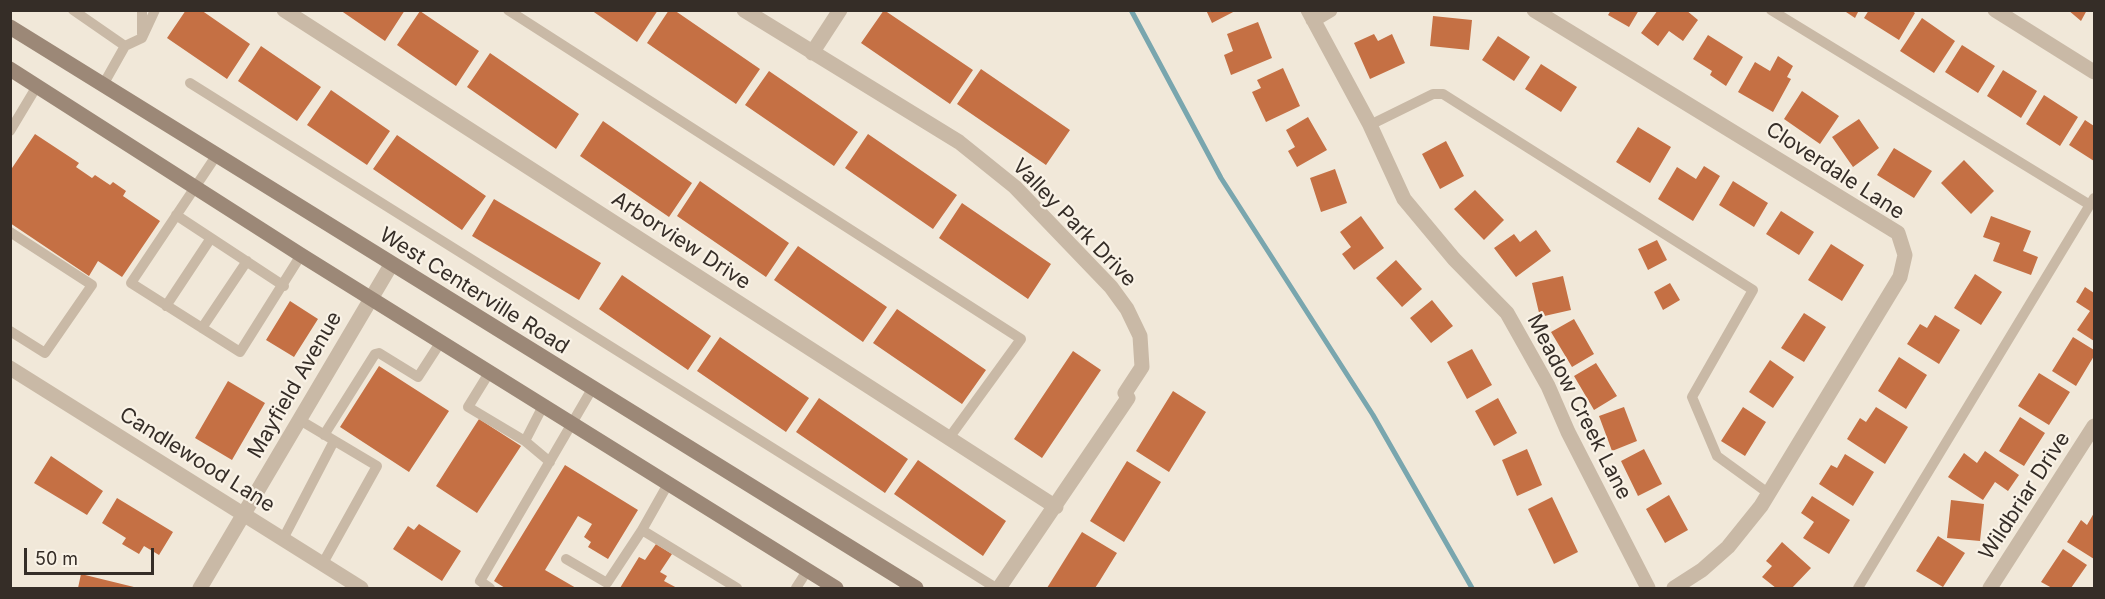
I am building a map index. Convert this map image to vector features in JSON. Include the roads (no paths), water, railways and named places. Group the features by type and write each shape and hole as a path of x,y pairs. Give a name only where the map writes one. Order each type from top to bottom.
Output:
{"main road":[{"name":"West Centerville Road","path":"10,27 916,588"},
{"path":"10,69 489,373 836,588"}],"street":[{"name":"Arborview Drive","path":"284,10 1056,507"},
{"name":"Valley Park Drive","path":"744,10 959,142 1015,187 1111,287 1127,309 1140,336 1142,367 1125,393 1128,398 1056,507 998,588"},
{"path":"812,53 840,10"},
{"path":"1310,15 1330,10"},
{"name":"Cloverdale Lane","path":"1534,10 1898,233 1905,255 1900,277 1761,506 1728,548 1702,570 1674,588"},
{"path":"1995,10 2094,72"},
{"name":"Meadow Creek Lane","path":"1310,15 1370,125 1404,199 1454,259 1507,313 1548,386 1568,432 1648,588"},
{"name":"Mayfield Avenue","path":"200,588 391,265"},
{"name":"Candlewood Lane","path":"10,368 361,588"},
{"name":"Wildbriar Drive","path":"1990,588 2094,426"}],"lane":[{"path":"73,10 125,46"},
{"path":"141,10 142,38"},
{"path":"103,85 125,46 142,38 155,10"},
{"path":"508,10 1021,339 949,438"},
{"path":"1771,10 2092,202 1858,588"},
{"path":"190,83 998,588"},
{"path":"12,123 37,86"},
{"path":"1370,125 1433,94 1443,94 1754,290 1692,397 1717,456 1768,493"},
{"path":"216,156 130,283 240,352 302,255"},
{"path":"176,215 284,286"},
{"path":"10,232 92,285 45,352 10,331"},
{"path":"166,306 211,238"},
{"path":"202,328 247,261"},
{"path":"324,435 375,354 379,353 418,377 440,342"},
{"path":"489,373 468,407 525,441 550,462"},
{"path":"490,588 480,581 592,389"},
{"path":"525,441 543,406"},
{"path":"298,419 377,466 323,563"},
{"path":"283,539 334,441"},
{"path":"566,559 607,583 642,530 668,484"},
{"path":"642,530 737,588"},
{"path":"796,588 807,571"}],"waterway":[{"path":"1131,10 1221,178 1373,415 1472,588"}]}
